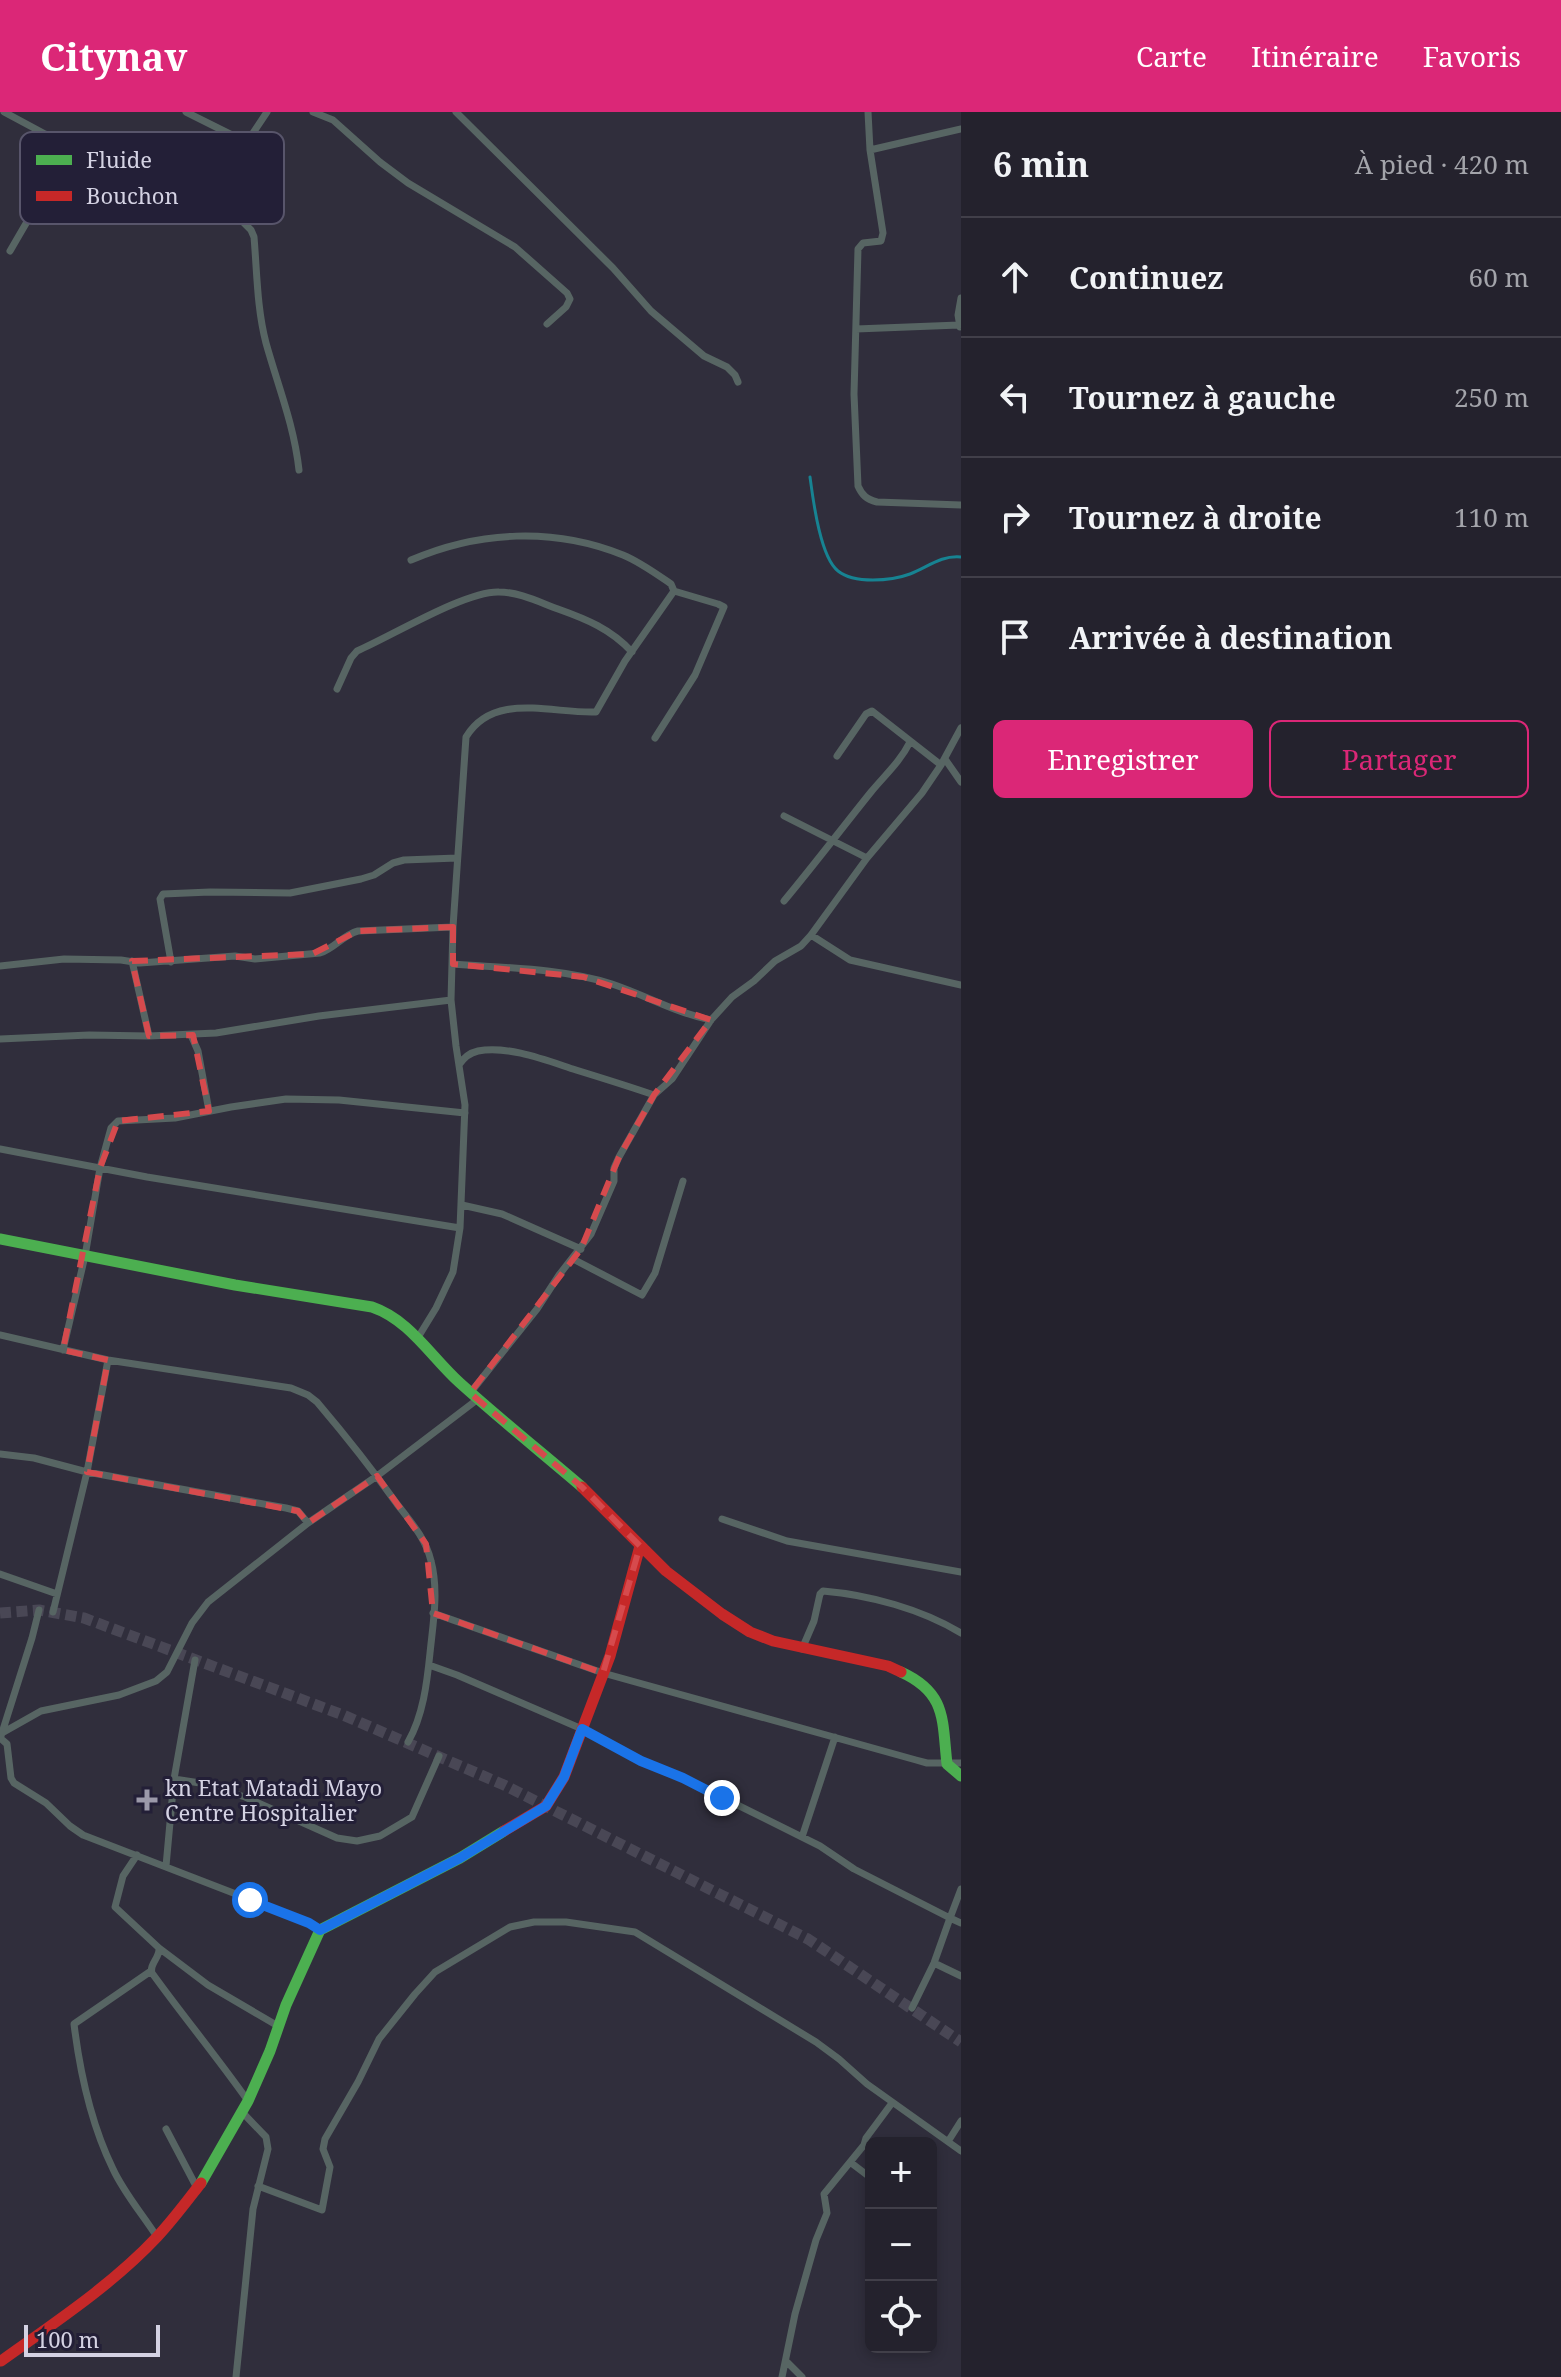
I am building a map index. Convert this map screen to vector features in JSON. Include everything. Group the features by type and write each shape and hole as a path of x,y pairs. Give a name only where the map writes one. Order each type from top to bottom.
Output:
{"street":[{"path":"186,112 226,132"},
{"path":"253,132 267,112"},
{"path":"313,112 333,120 394,173 494,233 542,269 570,299 566,307 547,324"},
{"path":"456,112 613,268 651,311 704,356 727,367 738,382"},
{"path":"868,112 870,150 883,233 881,241 863,243 859,247 854,394 856,477 861,494 868,500 961,505"},
{"path":"2,114 41,132"},
{"path":"870,150 961,129"},
{"path":"10,251 26,224"},
{"path":"245,224 254,237 261,319 292,426 299,470"},
{"path":"856,329 960,327 958,315 961,298"},
{"path":"411,560 486,537 522,535 552,538 622,555 671,584 674,591 724,607 695,675 655,738"},
{"path":"417,1339 453,1272 462,1205 465,1095 451,1000 466,737 476,722 509,709 595,713 674,591"},
{"path":"337,689 357,651 429,616 492,592 515,594 580,617 607,630 632,652"},
{"path":"837,756 866,714 872,711 910,742 943,762 961,782"},
{"path":"1,1736 41,1711 119,1695 156,1681 167,1672 192,1623 208,1602 308,1523 377,1476 474,1396 559,1275 581,1249 614,1181 614,1168 619,1157 654,1095 672,1079 711,1020 732,997 775,961 801,946 811,935 943,762 961,728"},
{"path":"784,901 897,764 910,742"},
{"path":"784,816 867,858"},
{"path":"171,962 160,899 163,894 290,893 361,879 404,860 457,858"},
{"path":"0,966 64,959 140,963 235,956 255,959 312,954 330,949 344,936 358,931 453,927"},
{"path":"811,935 850,960 961,985"},
{"path":"132,961 149,1036"},
{"path":"453,964 584,977 611,984 693,1017 711,1020"},
{"path":"0,1039 191,1035 451,1000"},
{"path":"191,1035 198,1051 209,1111"},
{"path":"459,1065 464,1057 477,1051 496,1050 545,1059 654,1095"},
{"path":"63,1350 85,1256 100,1168 111,1128 118,1121 175,1118 264,1101 309,1099 465,1113"},
{"path":"0,1149 196,1186 460,1228"},
{"path":"573,1259 642,1295 655,1273 683,1181"},
{"path":"462,1205 502,1214 581,1249"},
{"path":"0,1239 372,1307 392,1315 474,1396 582,1487 693,1594 750,1632 773,1641 888,1666 919,1680 933,1694 941,1711 947,1764 961,1776"},
{"path":"0,1335 108,1360 300,1391 317,1402 377,1476 426,1544 434,1579 429,1665 421,1708 408,1742"},
{"path":"53,1612 87,1472 108,1360"},
{"path":"0,1454 34,1458 87,1472 298,1511 308,1523"},
{"path":"722,1519 787,1541 961,1572"},
{"path":"1,2361 121,2270 157,2237 203,2181 245,2106 320,1930 460,1858 546,1806 564,1777 603,1673 621,1620 640,1546"},
{"path":"0,1574 57,1594"},
{"path":"802,1649 823,1591 899,1607 961,1633"},
{"path":"1,1736 39,1610"},
{"path":"433,1613 603,1673 916,1760 961,1763"},
{"path":"166,1866 174,1779 195,1660"},
{"path":"429,1665 582,1729 648,1765 683,1778 802,1837 854,1869 961,1923"},
{"path":"1,1736 7,1744 14,1783 46,1803 77,1831 303,1920 320,1930"},
{"path":"802,1837 835,1737"},
{"path":"174,1779 200,1783 245,1797 337,1838 357,1841 380,1836 412,1817 439,1756"},
{"path":"137,1855 123,1876 115,1907 159,1948 208,1985 278,2026"},
{"path":"912,2008 934,1963 961,1889"},
{"path":"258,2186 322,2210 330,2167 323,2149 325,2139 379,2039 435,1972 510,1927 534,1922 566,1922 635,1932 816,2042 892,2103 961,2151"},
{"path":"157,2237 114,2171 93,2121 74,2024 151,1971 159,1948"},
{"path":"934,1963 961,1976"},
{"path":"151,1971 216,2055 266,2137 268,2149 258,2186 248,2248 246,2299 236,2377"},
{"path":"782,2377 795,2314 827,2213 824,2194 892,2103"},
{"path":"949,2140 961,2121"},
{"path":"166,2129 197,2188"},
{"path":"850,2162 865,2173"},
{"path":"786,2361 802,2377"}],"highlighted area":[{"path":"453,927 453,964 584,977 711,1020 654,1095 619,1157 581,1249 470,1393 582,1487 640,1546 603,1673 433,1613 426,1544 377,1476 308,1523 298,1511 87,1472 108,1360 63,1350 100,1168 118,1121 209,1111 193,1035 149,1036 132,961 312,954 358,931"}],"waterway":[{"path":"810,477 826,554 838,571 845,575 863,580 893,578 941,560 961,557"}],"tunnel":[{"path":"0,1613 39,1610 84,1618 343,1715 504,1785 808,1939 961,2042"}],"traffic: fast":[{"path":"0,1239 235,1285 372,1307 409,1330 460,1383 582,1487"},
{"path":"901,1672 916,1680 934,1699 942,1721 947,1764 961,1776"},
{"path":"201,2183 248,2101 320,1930 460,1858 504,1831"}],"traffic: jam":[{"path":"582,1487 666,1571 750,1632 773,1641 888,1666 901,1672"},
{"path":"504,1831 546,1806 564,1777 610,1656 640,1546"},
{"path":"1,2361 82,2303 140,2255 201,2183"}],"place":[{"name":"kn Etat Matadi Mayo Centre Hospitalier","path":"147,1800"}],"route":[{"path":"250,1900 320,1930 460,1858 546,1806 564,1777 582,1729 641,1761 722,1798"}]}
